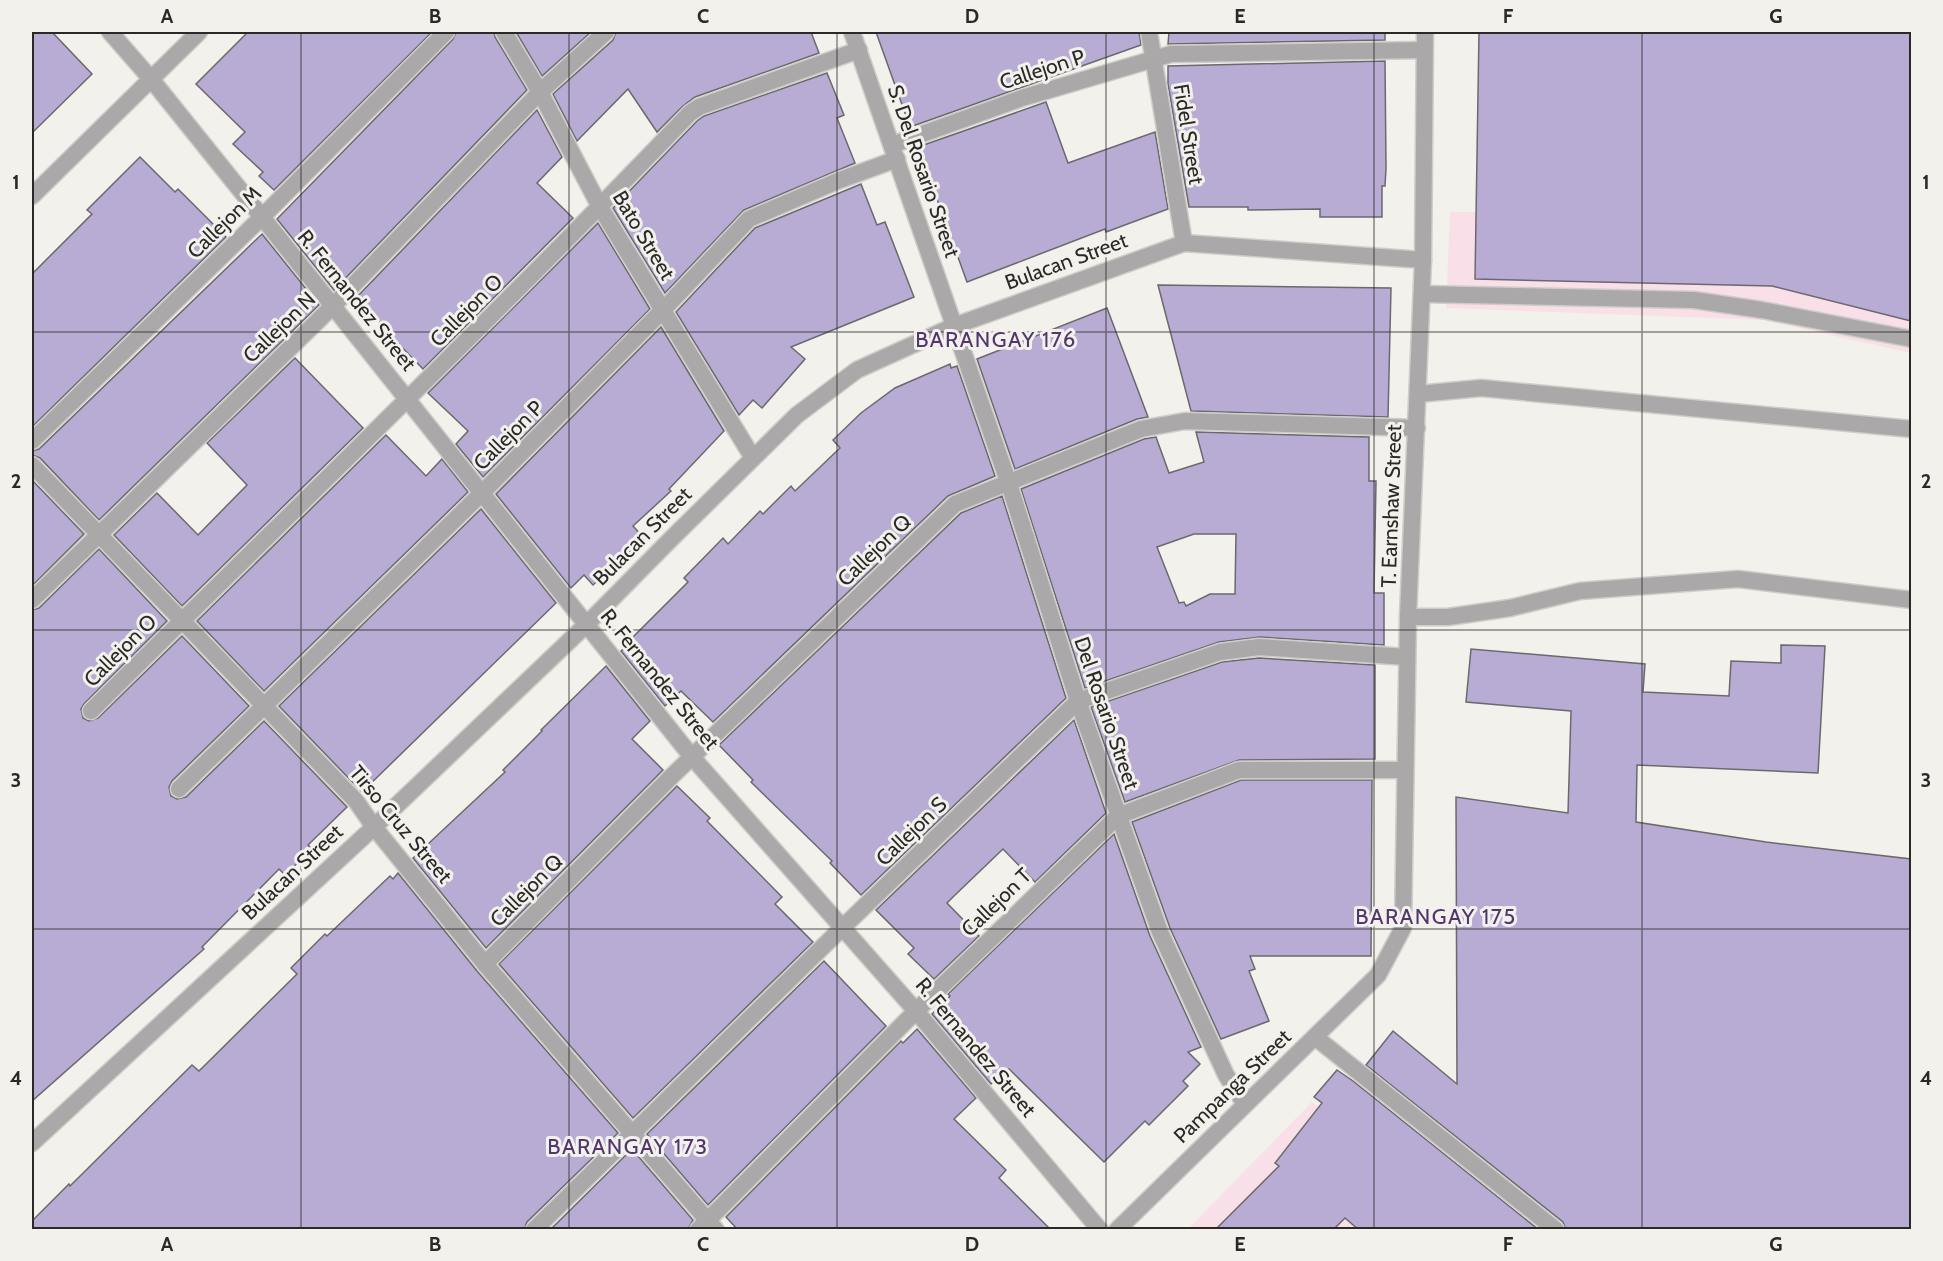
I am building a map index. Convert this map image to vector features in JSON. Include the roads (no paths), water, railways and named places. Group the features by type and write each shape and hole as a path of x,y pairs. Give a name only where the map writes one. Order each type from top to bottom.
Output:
{"street":[{"name":"R. Fernandez Street","path":"110,32 151,79 262,217 692,757 916,1011 1100,1230"},
{"path":"32,196 199,32"},
{"name":"Callejon M","path":"32,441 262,217 446,32"},
{"name":"Bato Street","path":"504,32 540,92 600,207 753,458"},
{"name":"Callejon N","path":"32,600 333,306 540,92 606,32"},
{"name":"S. Del Rosario Street","path":"852,32 954,326"},
{"name":"Fidel Street","path":"1149,32 1184,243"},
{"name":"T. Earnshaw Street","path":"1378,975 1403,928 1408,617 1423,260 1425,32"},
{"name":"Callejon O","path":"91,711 408,400 690,113 699,107 859,50"},
{"name":"Callejon P","path":"179,789 482,493 663,310 749,219 840,180 894,152 1022,98 1153,58 1171,54 1244,51 1424,50"},
{"name":"Bulacan Street","path":"32,1143 374,827 587,624 797,415 857,370 954,326 1184,243 1423,260"},
{"path":"1422,294 1694,300 1762,310 1911,339"},
{"name":"Del Rosario Street","path":"954,326 1009,484 1078,701 1160,932 1226,1075 1245,1104"},
{"path":"1418,394 1481,388 1911,429"},
{"name":"Callejon Q","path":"485,964 692,757 955,504 1142,429 1185,421 1417,428"},
{"name":"Tirso Cruz Street","path":"32,465 356,801 374,827 485,964 633,1135 707,1226"},
{"path":"1408,617 1448,617 1510,608 1580,591 1738,579 1911,600"},
{"name":"Callejon S","path":"534,1230 843,927 1078,701 1220,652 1259,647 1407,657"},
{"name":"Callejon T","path":"707,1226 916,1011 1118,816 1239,770 1404,770"},
{"name":"Pampanga Street","path":"1117,1230 1378,975"},
{"path":"1315,1037 1556,1230"}],"district":[{"name":"BARANGAY 176","path":"996,339"},
{"name":"BARANGAY 175","path":"1436,916"},
{"name":"BARANGAY 173","path":"628,1146"}]}
